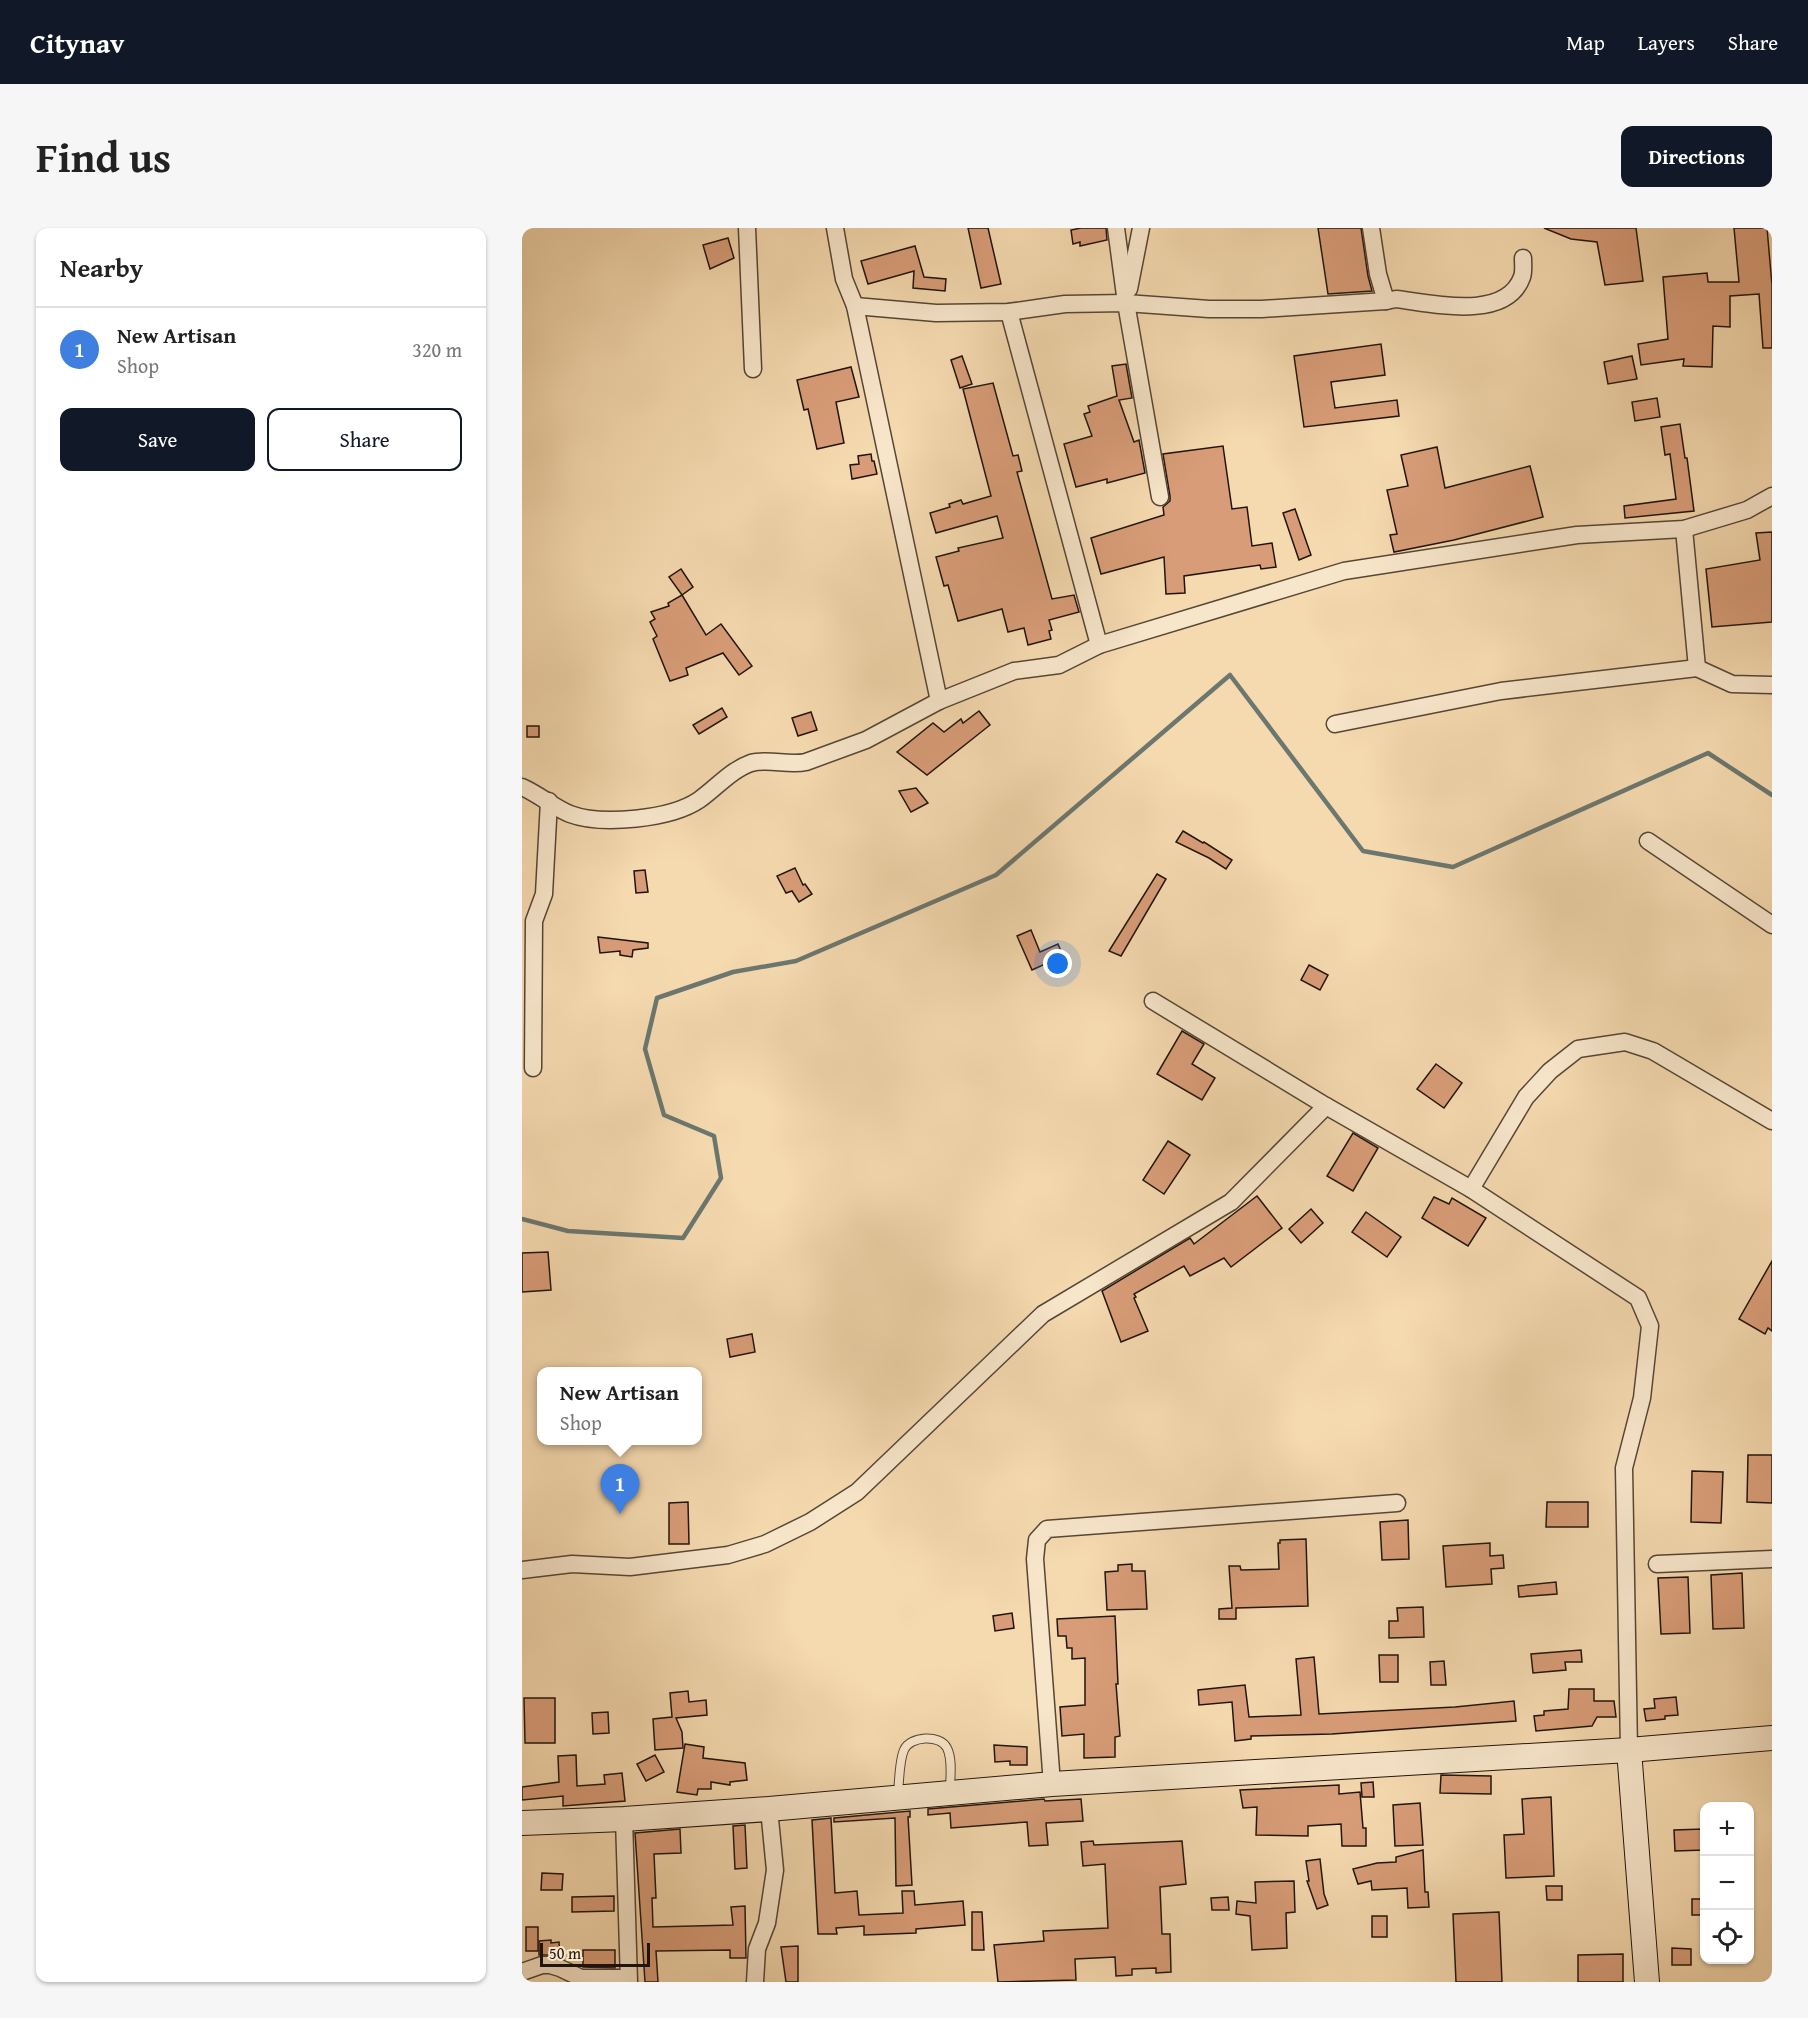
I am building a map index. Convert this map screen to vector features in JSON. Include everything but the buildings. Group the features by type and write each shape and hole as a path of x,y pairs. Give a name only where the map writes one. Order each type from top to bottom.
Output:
{"main road":[{"path":"522,1823 769,1809 1052,1784 1629,1749 1772,1738"},
{"path":"1629,1749 1647,1982"}],"street":[{"path":"747,228 753,369"},
{"path":"835,228 844,279 855,306 939,701"},
{"path":"1116,228 1126,303 1160,497"},
{"path":"1126,303 1141,228"},
{"path":"1371,228 1378,274 1386,301"},
{"path":"855,306 936,313 1009,312 1065,304 1126,303 1220,309 1262,309 1396,299 1464,307 1482,306 1498,301 1514,290 1522,277 1523,258"},
{"path":"1009,312 1099,645"},
{"path":"522,787 568,813 595,819 631,820 676,811 698,801 737,770 750,764 806,762 866,740 939,701 1014,671 1059,665 1099,645 1344,571 1576,535 1684,529 1747,510 1772,495"},
{"path":"1684,529 1697,668"},
{"path":"1335,724 1501,691 1697,668 1732,684 1772,685"},
{"path":"533,1068 534,921 544,894 549,801"},
{"path":"1648,841 1772,925"},
{"path":"1153,1001 1326,1106 1471,1189 1638,1298 1650,1326 1642,1398 1624,1468 1629,1749"},
{"path":"1471,1189 1526,1097 1550,1071 1578,1049 1625,1042 1653,1050 1772,1120"},
{"path":"522,1570 572,1564 630,1568 728,1555 765,1544 810,1522 857,1492 1043,1314 1231,1202 1326,1106"},
{"path":"1052,1784 1035,1559 1037,1540 1047,1529 1397,1503"},
{"path":"1657,1564 1772,1559"},
{"path":"755,1982 757,1949 767,1923 775,1870 769,1809"},
{"path":"522,1972 542,1965 550,1965 581,1978 628,1980 624,1819"}],"lane":[{"path":"897,1797 903,1751 915,1740 935,1740 942,1742 947,1748 950,1792"}],"waterway":[{"path":"522,1219 568,1231 683,1238 721,1178 714,1136 664,1115 645,1049 657,998 733,972 796,961 996,875 1230,675 1363,851 1453,867 1708,753 1772,795"}],"place":[{"name":"New Artisan","path":"620,1514"}]}
